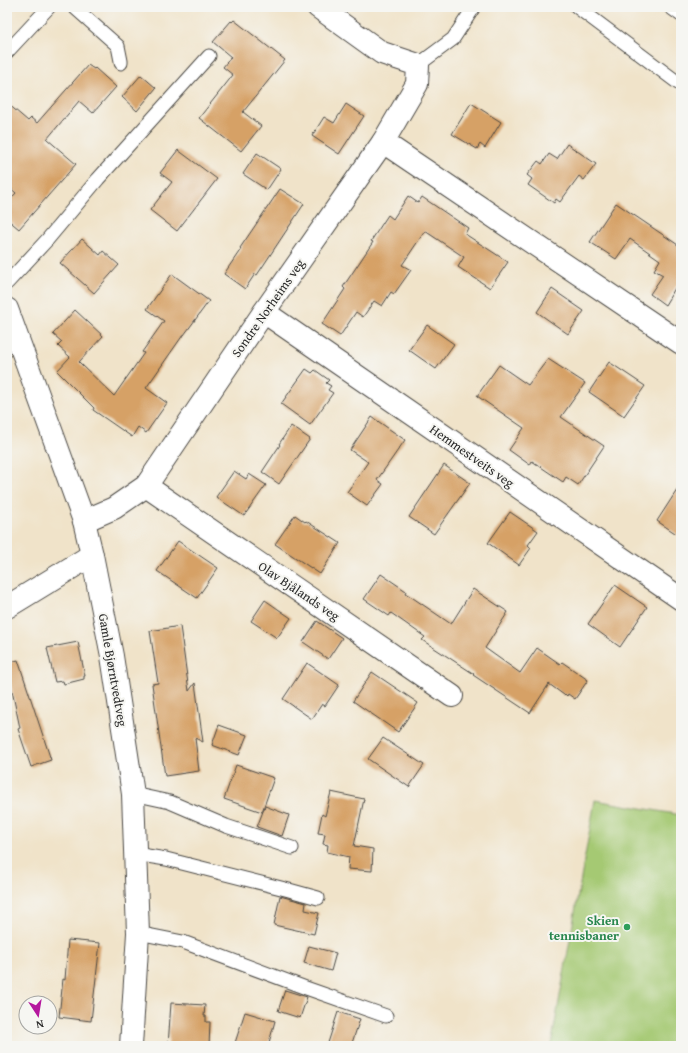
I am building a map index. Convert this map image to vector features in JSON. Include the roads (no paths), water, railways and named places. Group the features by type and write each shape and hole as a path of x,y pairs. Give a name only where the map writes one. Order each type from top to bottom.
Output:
{"street":[{"path":"318,7 382,53 418,65"},
{"name":"Sondre Norheims veg","path":"84,521 114,508 146,486 264,312 383,142 417,84 418,65"},
{"path":"383,142 681,343"},
{"name":"Gamle Bjørntvedtveg","path":"7,309 84,521 112,656 133,794 138,933 131,1046"},
{"name":"Hemmestveits veg","path":"264,312 681,599"},
{"name":"Olav Bjålands veg","path":"146,486 452,696"},
{"path":"7,607 92,555"}],"lane":[{"path":"7,52 49,7"},
{"path":"74,7 118,46 121,63"},
{"path":"418,65 453,39 474,7"},
{"path":"577,7 681,85"},
{"path":"670,7 681,15"},
{"path":"7,283 47,240 103,173 209,56"},
{"path":"133,794 170,802 226,826 292,848"},
{"path":"135,854 166,859 318,898"},
{"path":"138,933 183,942 386,1016"}],"place":[{"name":"Skien tennisbaner","path":"627,927"}]}
